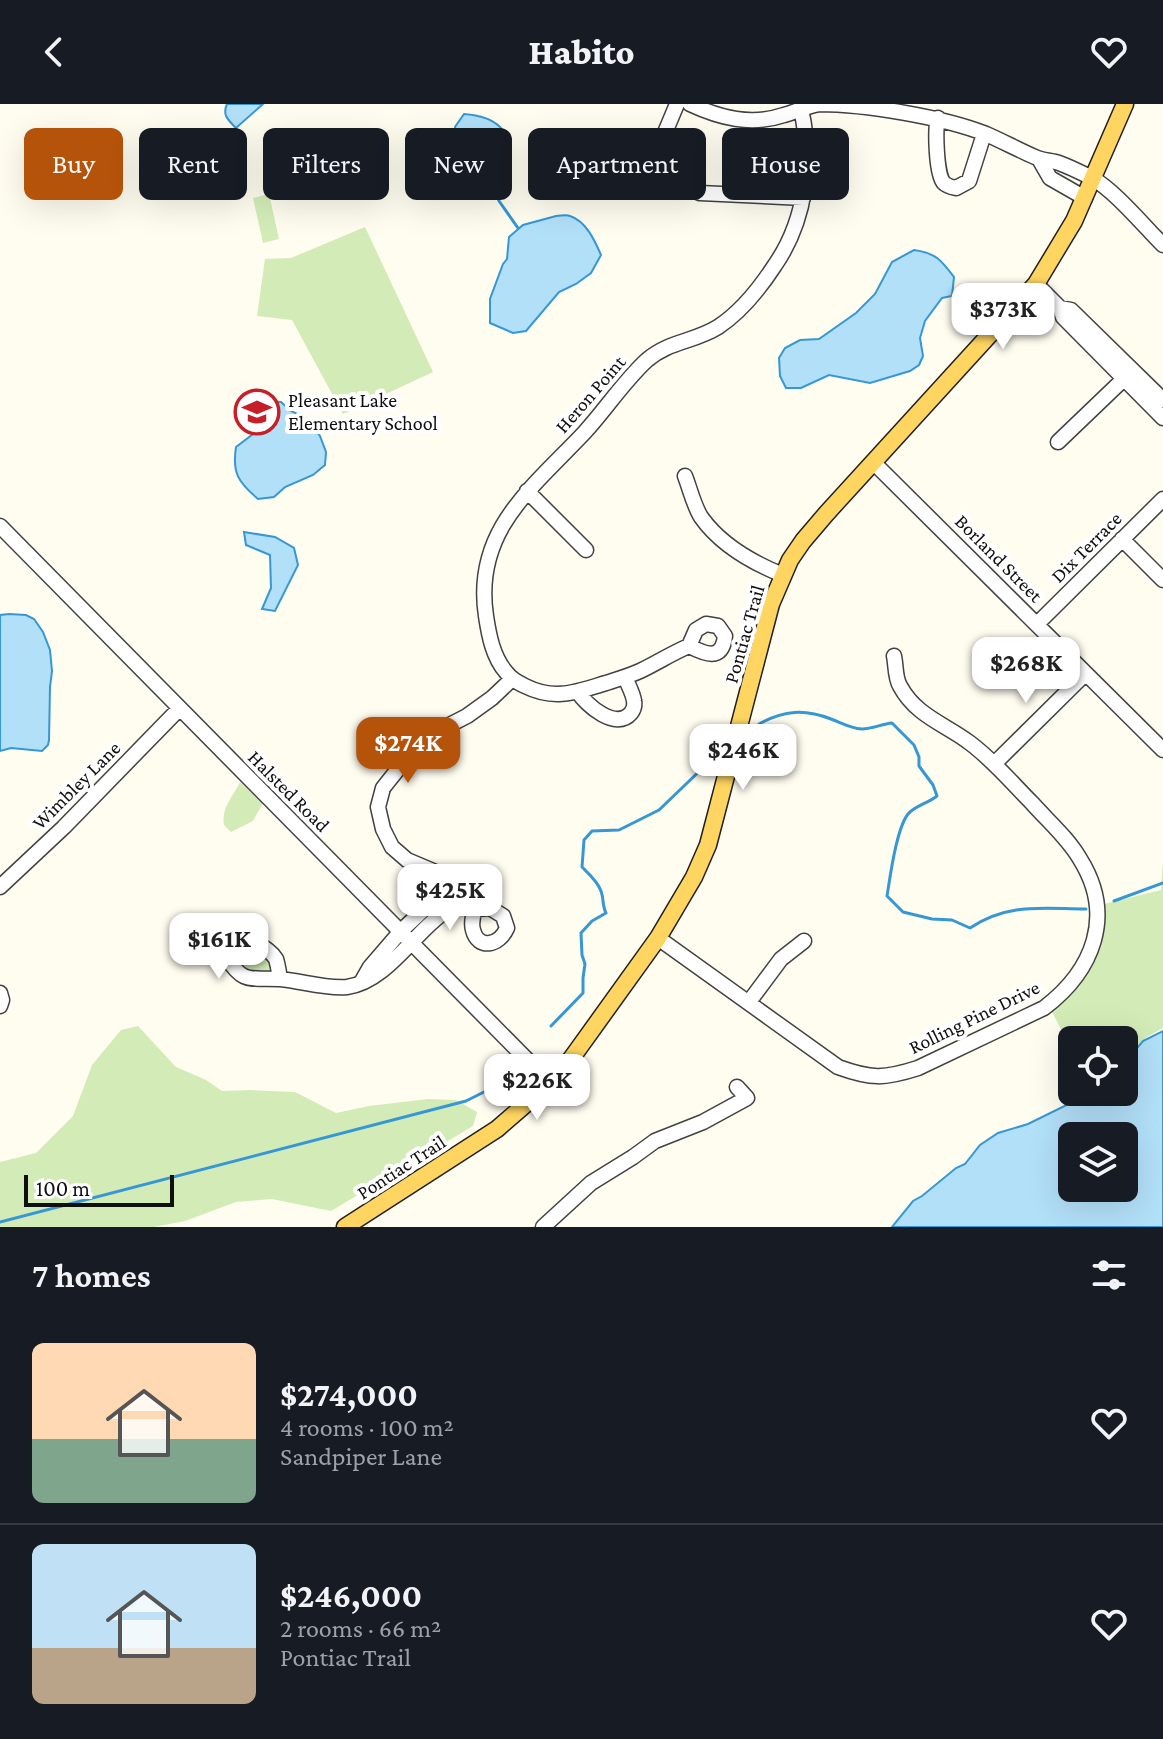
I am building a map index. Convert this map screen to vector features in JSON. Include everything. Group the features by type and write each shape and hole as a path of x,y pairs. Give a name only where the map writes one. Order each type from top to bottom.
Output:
{"main road":[{"name":"Pontiac Trail","path":"345,1227 497,1129 550,1083 571,1059 658,938 694,877 708,845 763,631 790,560 803,541 1036,284 1085,198 1125,104"}],"street":[{"path":"677,104 664,135 662,152 667,170 680,185 700,193 722,194"},
{"path":"690,104 736,120 758,121 819,104 854,104 938,118 984,134 1039,159 1056,161 1094,179 1163,245"},
{"name":"Heron Point","path":"801,109 804,128"},
{"path":"938,118 939,167 946,186 956,188 969,181 984,134"},
{"path":"1039,159 1050,178 1085,198"},
{"name":"Heron Point","path":"511,680 501,667 489,634 485,606 487,569 495,537 527,491 586,431 647,361 663,348 699,336 737,312 777,262 792,232 802,200"},
{"path":"1036,284 1060,308 1063,317 1128,375 1163,400"},
{"path":"1128,375 1163,418"},
{"path":"1058,442 1128,375"},
{"name":"Borland Street","path":"874,463 1163,750"},
{"path":"685,476 701,516 722,538 752,561 783,575"},
{"path":"527,491 586,550"},
{"name":"Dix Terrace","path":"1037,624 1163,499"},
{"name":"Halsted Road","path":"0,526 550,1083"},
{"path":"1122,539 1163,580"},
{"path":"475,909 452,883 437,872 407,860 392,847 383,829 378,807 383,788 414,749 428,736 467,716 511,680 539,693 559,695 578,692 625,677 689,646"},
{"name":"Rolling Pine Drive","path":"658,938 838,1067 877,1077 898,1075 918,1068 1044,1008 1060,996 1085,964 1094,942 1099,914 1097,896 1079,857 994,764 971,744 930,720 914,705 898,684 894,656"},
{"path":"994,764 1085,674"},
{"path":"578,692 594,709 620,720 633,710 635,703 625,677"},
{"name":"Wimbley Lane","path":"0,887 64,827 179,709"},
{"path":"362,981 401,931 452,883"},
{"path":"280,979 350,987 381,972 463,896"},
{"path":"749,1002 781,959 804,941"},
{"path":"0,993 0,1006"},
{"path":"543,1227 591,1183 655,1141 703,1122 747,1098 737,1087"}],"green space":[{"path":"263,196 263,200 270,200 279,239 263,243 253,198"},
{"path":"365,227 433,372 343,414 292,320 257,316 265,259 291,258"},
{"path":"240,782 263,803 253,821 231,832 224,825 224,813"},
{"path":"1163,861 1163,1028 1138,1045 1138,1026 1059,1026 1051,1010 1075,989 1091,964 1097,951 1104,904 1161,890"},
{"path":"245,944 269,958 271,969 266,974 245,971 234,960 234,951"},
{"path":"138,1026 176,1067 222,1091 295,1092 336,1113 428,1099 456,1100 477,1112 473,1126 331,1211 272,1199 236,1202 185,1221 154,1227 0,1227 0,1162 36,1153 73,1116 92,1065 121,1030"}],"water":[{"path":"227,104 263,104 236,128 228,120"},
{"path":"464,114 488,119 500,128 455,128"},
{"path":"567,215 576,219 593,238 601,255 591,273 559,292 526,331 513,333 490,323 490,299 507,259 509,237 523,225"},
{"path":"914,250 937,258 954,277 952,296 942,298 925,321 920,338 923,356 919,365 910,371 870,383 829,375 801,388 786,388 780,376 779,358 785,348 800,340 819,339 856,313 875,294 892,262"},
{"path":"268,401 281,402 306,418 320,436 326,452 325,465 313,475 285,487 274,497 258,499 238,476 235,456 236,447 253,434"},
{"path":"244,532 275,537 294,548 298,565 275,611 262,609 271,588 270,555 246,545"},
{"path":"0,615 34,619 50,650 49,740 42,751 11,748 0,751"},
{"path":"1163,1031 1163,1227 892,1227 913,1201 965,1164 980,1145 998,1133 1028,1124 1065,1106 1138,1106 1138,1047"}],"waterway":[{"path":"499,200 518,228"},
{"path":"759,724 795,712 821,716 862,729 892,723 914,745 919,766 937,796 910,812 901,827 887,896 903,912 952,920 970,928 998,914 1012,911 1086,909"},
{"path":"551,1026 583,993 585,964 581,933 592,921 606,913 600,888 582,867 584,840 592,831 619,830 659,810 710,761 718,742"},
{"path":"1114,901 1163,883"},
{"path":"0,1222 466,1101 496,1086"}],"place":[{"name":"Pleasant Lake Elementary School","path":"257,412"}]}
